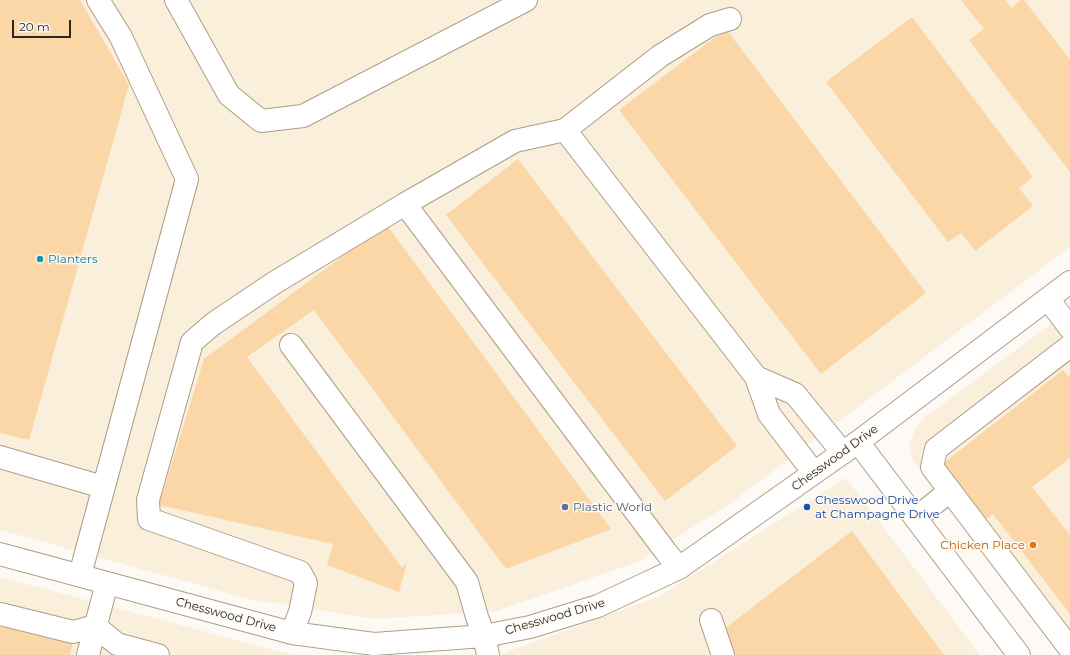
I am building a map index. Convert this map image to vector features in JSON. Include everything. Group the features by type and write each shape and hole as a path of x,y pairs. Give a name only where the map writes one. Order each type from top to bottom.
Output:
{"street":[{"path":"80,575 187,179 121,37 98,0"},
{"path":"176,0 229,95 261,121 303,116 526,0"},
{"path":"292,633 300,612 306,583 300,572 148,519 148,500 192,342 213,324 274,283 405,204 515,141 565,130 660,56 710,25 730,19"},
{"path":"565,130 756,377 769,414 814,473"},
{"path":"405,204 679,568"},
{"name":"Chesswood Drive","path":"0,554 292,633 374,650 486,646 530,627 598,606 679,568 851,448 1070,282"},
{"path":"1048,299 1070,328"},
{"path":"291,344 467,582 486,646"},
{"path":"1070,346 936,449 932,467 1070,649"},
{"path":"756,377 795,394 851,448 916,518 1019,655"},
{"path":"0,457 103,487"},
{"path":"916,518 950,491"},
{"path":"88,655 107,583"},
{"path":"0,614 73,632 95,626"},
{"path":"711,620 723,655"},
{"path":"95,626 112,649 158,655"}],"shaded area":[{"path":"0,0 1070,0 1070,247 732,502 640,561 497,611 375,619 249,599 0,530"},
{"path":"1070,310 1070,655 1060,655 912,459 909,445 915,430 924,418"},
{"path":"846,478 980,655 492,655 501,654 658,597"},
{"path":"0,577 293,655 0,655"}],"building":[{"name":"Planters","path":"0,0 80,0 129,85 29,440 0,433"},
{"path":"961,0 1005,0 1011,8 1021,0 1024,0 1070,60 1070,172 969,40 984,29"},
{"path":"912,17 1033,177 1019,188 1033,206 975,251 961,233 948,242 826,82"},
{"path":"726,29 926,293 821,374 619,110"},
{"path":"518,159 737,446 665,501 446,215"},
{"path":"386,224 611,529 506,569 314,310 247,357 402,568 407,562 399,592 327,565 333,544 159,505 204,359"},
{"path":"1063,370 1068,377 1070,375 1070,458 1032,487 1070,535 1070,614 993,514 979,525 936,469"},
{"path":"852,531 944,655 727,655 719,633"},
{"path":"0,620 74,639 70,655 0,655"}],"place":[{"name":"Planters","path":"40,259"},
{"name":"Plastic World","path":"565,507"},
{"name":"Chesswood Drive at Champagne Drive","path":"807,507"},
{"name":"Chicken Place","path":"1033,545"}]}
